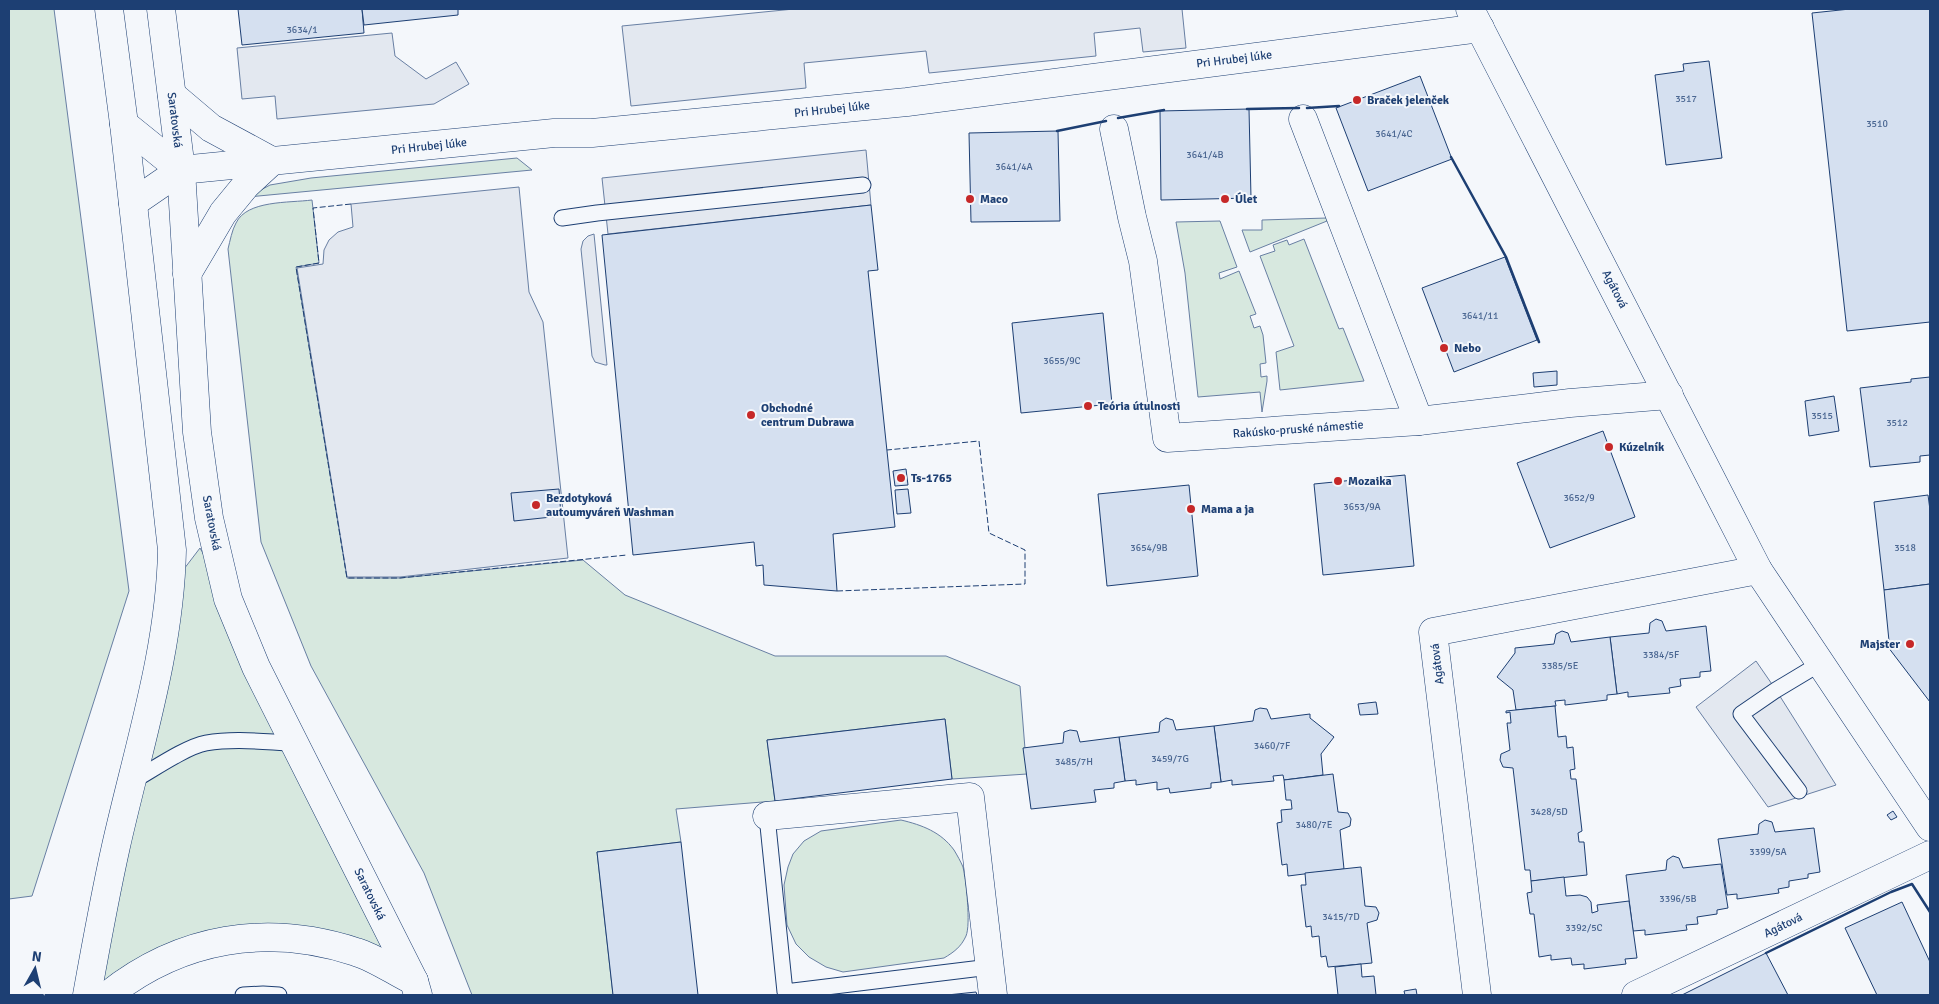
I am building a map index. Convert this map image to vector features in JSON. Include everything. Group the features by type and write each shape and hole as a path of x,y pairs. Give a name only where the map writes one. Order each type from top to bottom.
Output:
{"street":[{"path":"87,995 116,847 153,688 166,621 171,586 172,550 110,9"},
{"name":"Saratovská","path":"161,9 181,170 197,432 209,518 228,599 256,667 416,988"},
{"name":"Pri Hrubej lúke","path":"181,170 544,134 592,133 907,102 1476,18"},
{"name":"Agátová","path":"1476,18 1758,570 1930,827"},
{"path":"172,95 211,128 272,161 246,185 223,213 187,274"},
{"path":"1303,119 1419,421 1570,403 1669,395"},
{"path":"124,124 181,170 133,203"},
{"name":"Rakúsko-pruské námestie","path":"1114,130 1143,261 1167,438 1419,421"},
{"name":"Agátová","path":"1477,995 1434,632 1758,570"},
{"path":"767,816 970,797 993,995"},
{"name":"Agátová","path":"1636,995 1930,855"},
{"path":"108,995 145,970 179,953 213,943 254,937 297,938 358,952 416,988"}],"lane":[{"path":"562,218 864,184"},
{"path":"1799,791 1741,714 1821,663"},
{"path":"132,782 171,758 205,743 250,741 294,743"},
{"path":"767,816 785,994 990,967"},
{"path":"243,995 279,995"}],"shaded area":[{"path":"9,9 54,9 129,591 32,896 9,899"},
{"path":"794,9 1182,9 1186,48 1143,52 1140,28 1094,33 1096,56 929,73 926,51 804,63 806,88 631,106 622,26"},
{"path":"392,33 395,56 426,79 456,62 469,84 434,104 277,119 275,96 242,99 237,48"},
{"path":"866,150 871,205 608,234 602,178"},
{"path":"517,158 532,170 248,197 270,185 311,178"},
{"path":"519,187 529,292 543,322 568,558 400,577 347,577 297,268 323,264 324,250 329,240 338,232 353,227 351,204"},
{"path":"312,200 319,263 296,267 347,578 400,578 583,560 625,595 775,656 946,656 1020,686 1027,774 952,779 945,719 767,740 775,801 676,809 681,842 597,852 613,995 472,995 424,873 311,666 261,542 228,249 236,223 249,210 269,204"},
{"path":"1327,218 1327,221 1250,252 1242,230 1262,230 1262,220"},
{"path":"1220,221 1237,267 1219,273 1220,279 1239,271 1256,314 1250,316 1254,328 1260,326 1263,335 1266,363 1260,364 1261,377 1267,376 1267,381 1262,412 1260,392 1198,397 1185,273 1176,222"},
{"path":"594,234 607,365 595,362 592,356 581,249 583,241 588,236"},
{"path":"1304,239 1339,329 1343,328 1364,381 1280,390 1276,352 1294,346 1260,256 1275,251 1273,245 1287,240 1289,245"},
{"path":"200,548 228,599 414,981 277,937 87,995 171,586"},
{"path":"1756,661 1836,785 1768,807 1696,707"},
{"path":"901,820 924,827 937,834 949,844 958,856 963,867 967,892 968,922 966,936 957,949 944,958 843,972 826,967 809,957 796,944 787,925 784,885 793,854 804,841 821,831"}],"building":[{"path":"238,9 362,9 364,33 242,45"},
{"path":"362,9 458,9 458,15 364,25"},
{"path":"1850,9 1930,9 1930,322 1847,331 1812,13"},
{"path":"1709,61 1722,158 1666,165 1655,75 1684,71 1683,64"},
{"path":"1420,76 1452,159 1368,191 1336,108"},
{"path":"1249,109 1251,198 1161,200 1160,111"},
{"path":"1058,131 1060,221 971,222 969,133"},
{"name":"Obchodné centrum Dubrawa","path":"871,205 878,270 868,271 895,527 833,534 837,591 764,585 763,565 756,566 754,542 633,555 602,235"},
{"path":"1505,257 1537,340 1454,372 1422,288"},
{"path":"1103,313 1112,404 1021,413 1012,323"},
{"path":"1557,371 1557,385 1534,387 1533,373"},
{"path":"1930,377 1930,455 1920,456 1920,462 1870,467 1860,388 1911,382 1911,379"},
{"path":"1834,396 1839,431 1809,436 1805,401"},
{"path":"1603,431 1635,517 1550,548 1517,463"},
{"name":"Ts-1765","path":"906,469 908,485 895,486 893,471"},
{"path":"1405,475 1414,566 1323,575 1314,484"},
{"path":"1189,485 1198,576 1107,586 1098,494"},
{"name":"Bezdotyková autoumyváreň Washman","path":"559,489 561,516 514,521 511,493"},
{"path":"908,489 911,513 897,514 895,490"},
{"path":"1928,495 1930,510 1930,584 1884,590 1874,502"},
{"name":"Majster","path":"1930,584 1930,702 1888,647 1884,590"},
{"path":"1656,619 1662,621 1666,631 1706,626 1711,671 1700,672 1700,677 1680,679 1681,686 1669,688 1670,693 1628,697 1628,692 1617,694 1610,637 1649,633 1650,623"},
{"path":"1562,631 1568,633 1571,642 1610,637 1617,694 1607,695 1607,700 1565,705 1565,700 1555,701 1556,706 1516,710 1513,690 1497,677 1515,653 1515,648 1554,644 1556,634"},
{"path":"1376,702 1378,714 1360,715 1358,704"},
{"path":"1555,706 1558,737 1566,736 1567,748 1573,747 1575,769 1570,770 1571,779 1576,779 1582,831 1578,833 1579,842 1584,842 1587,875 1531,881 1530,870 1525,870 1513,768 1503,767 1500,760 1501,754 1510,750 1507,723 1511,723 1510,712 1506,713 1506,711"},
{"path":"1260,708 1267,709 1271,719 1310,714 1310,718 1334,737 1321,754 1323,775 1284,780 1283,775 1273,776 1274,781 1232,785 1232,780 1221,782 1214,726 1253,721 1255,710"},
{"path":"1166,718 1173,720 1176,730 1214,726 1221,782 1211,783 1211,788 1170,793 1169,788 1157,790 1157,782 1136,785 1136,780 1125,781 1119,737 1159,732 1160,722"},
{"path":"945,719 952,779 775,801 767,740"},
{"path":"1070,730 1077,731 1080,742 1119,737 1125,781 1114,783 1114,788 1094,790 1096,802 1031,809 1023,748 1063,743 1064,732"},
{"path":"1333,774 1338,812 1348,813 1351,819 1350,826 1340,830 1344,869 1288,876 1287,864 1282,865 1277,823 1282,822 1281,810 1292,809 1291,800 1286,800 1284,780"},
{"path":"1893,811 1897,817 1891,820 1887,815"},
{"path":"1765,820 1772,822 1775,832 1814,828 1820,872 1808,874 1808,878 1789,881 1789,887 1778,889 1779,893 1737,899 1737,894 1727,895 1718,839 1758,834 1759,824"},
{"path":"681,842 698,995 613,995 597,852"},
{"path":"1673,856 1679,858 1683,868 1721,864 1728,908 1717,910 1717,914 1697,917 1698,924 1686,925 1687,930 1645,935 1645,930 1633,931 1626,875 1666,870 1667,860"},
{"path":"1361,867 1365,906 1376,907 1379,913 1377,920 1367,923 1372,963 1328,967 1326,956 1321,957 1319,936 1312,937 1311,926 1306,927 1301,885 1306,885 1305,873"},
{"path":"1564,877 1566,896 1580,895 1587,897 1591,902 1592,913 1598,911 1597,905 1629,901 1637,958 1625,959 1626,964 1584,969 1584,964 1572,965 1571,958 1551,960 1551,955 1539,957 1534,914 1530,914 1527,893 1532,892 1531,881"},
{"path":"1902,902 1930,962 1930,995 1877,995 1845,928"},
{"path":"1766,953 1788,995 1682,995"},
{"path":"1361,964 1362,977 1374,976 1376,995 1338,995 1335,967"},
{"path":"1416,989 1417,995 1405,995 1404,991"},
{"path":"976,992 977,995 947,995"}],"fence":[{"path":"351,204 313,208 319,263 296,267 347,578 400,578 627,555"},
{"path":"837,591 1025,584 1025,550 989,533 979,441 887,450"}],"wall":[{"path":"1307,108 1339,106"},
{"path":"1247,109 1299,108"},
{"path":"1118,118 1164,110"},
{"path":"1057,131 1106,121"},
{"path":"1451,157 1506,257 1539,342"},
{"path":"1766,953 1891,892 1912,884 1930,912"}],"place":[{"name":"Braček jelenček","path":"1357,100"},
{"name":"Maco","path":"970,199"},
{"name":"Úlet","path":"1225,199"},
{"name":"Nebo","path":"1444,348"},
{"name":"Teória útulnosti","path":"1088,406"},
{"name":"Obchodné centrum Dubrawa","path":"751,415"},
{"name":"Kúzelník","path":"1609,447"},
{"name":"Ts-1765","path":"901,478"},
{"name":"Mozaika","path":"1338,481"},
{"name":"Bezdotyková autoumyváreň Washman","path":"536,505"},
{"name":"Mama a ja","path":"1191,509"},
{"name":"Majster","path":"1910,644"}]}
